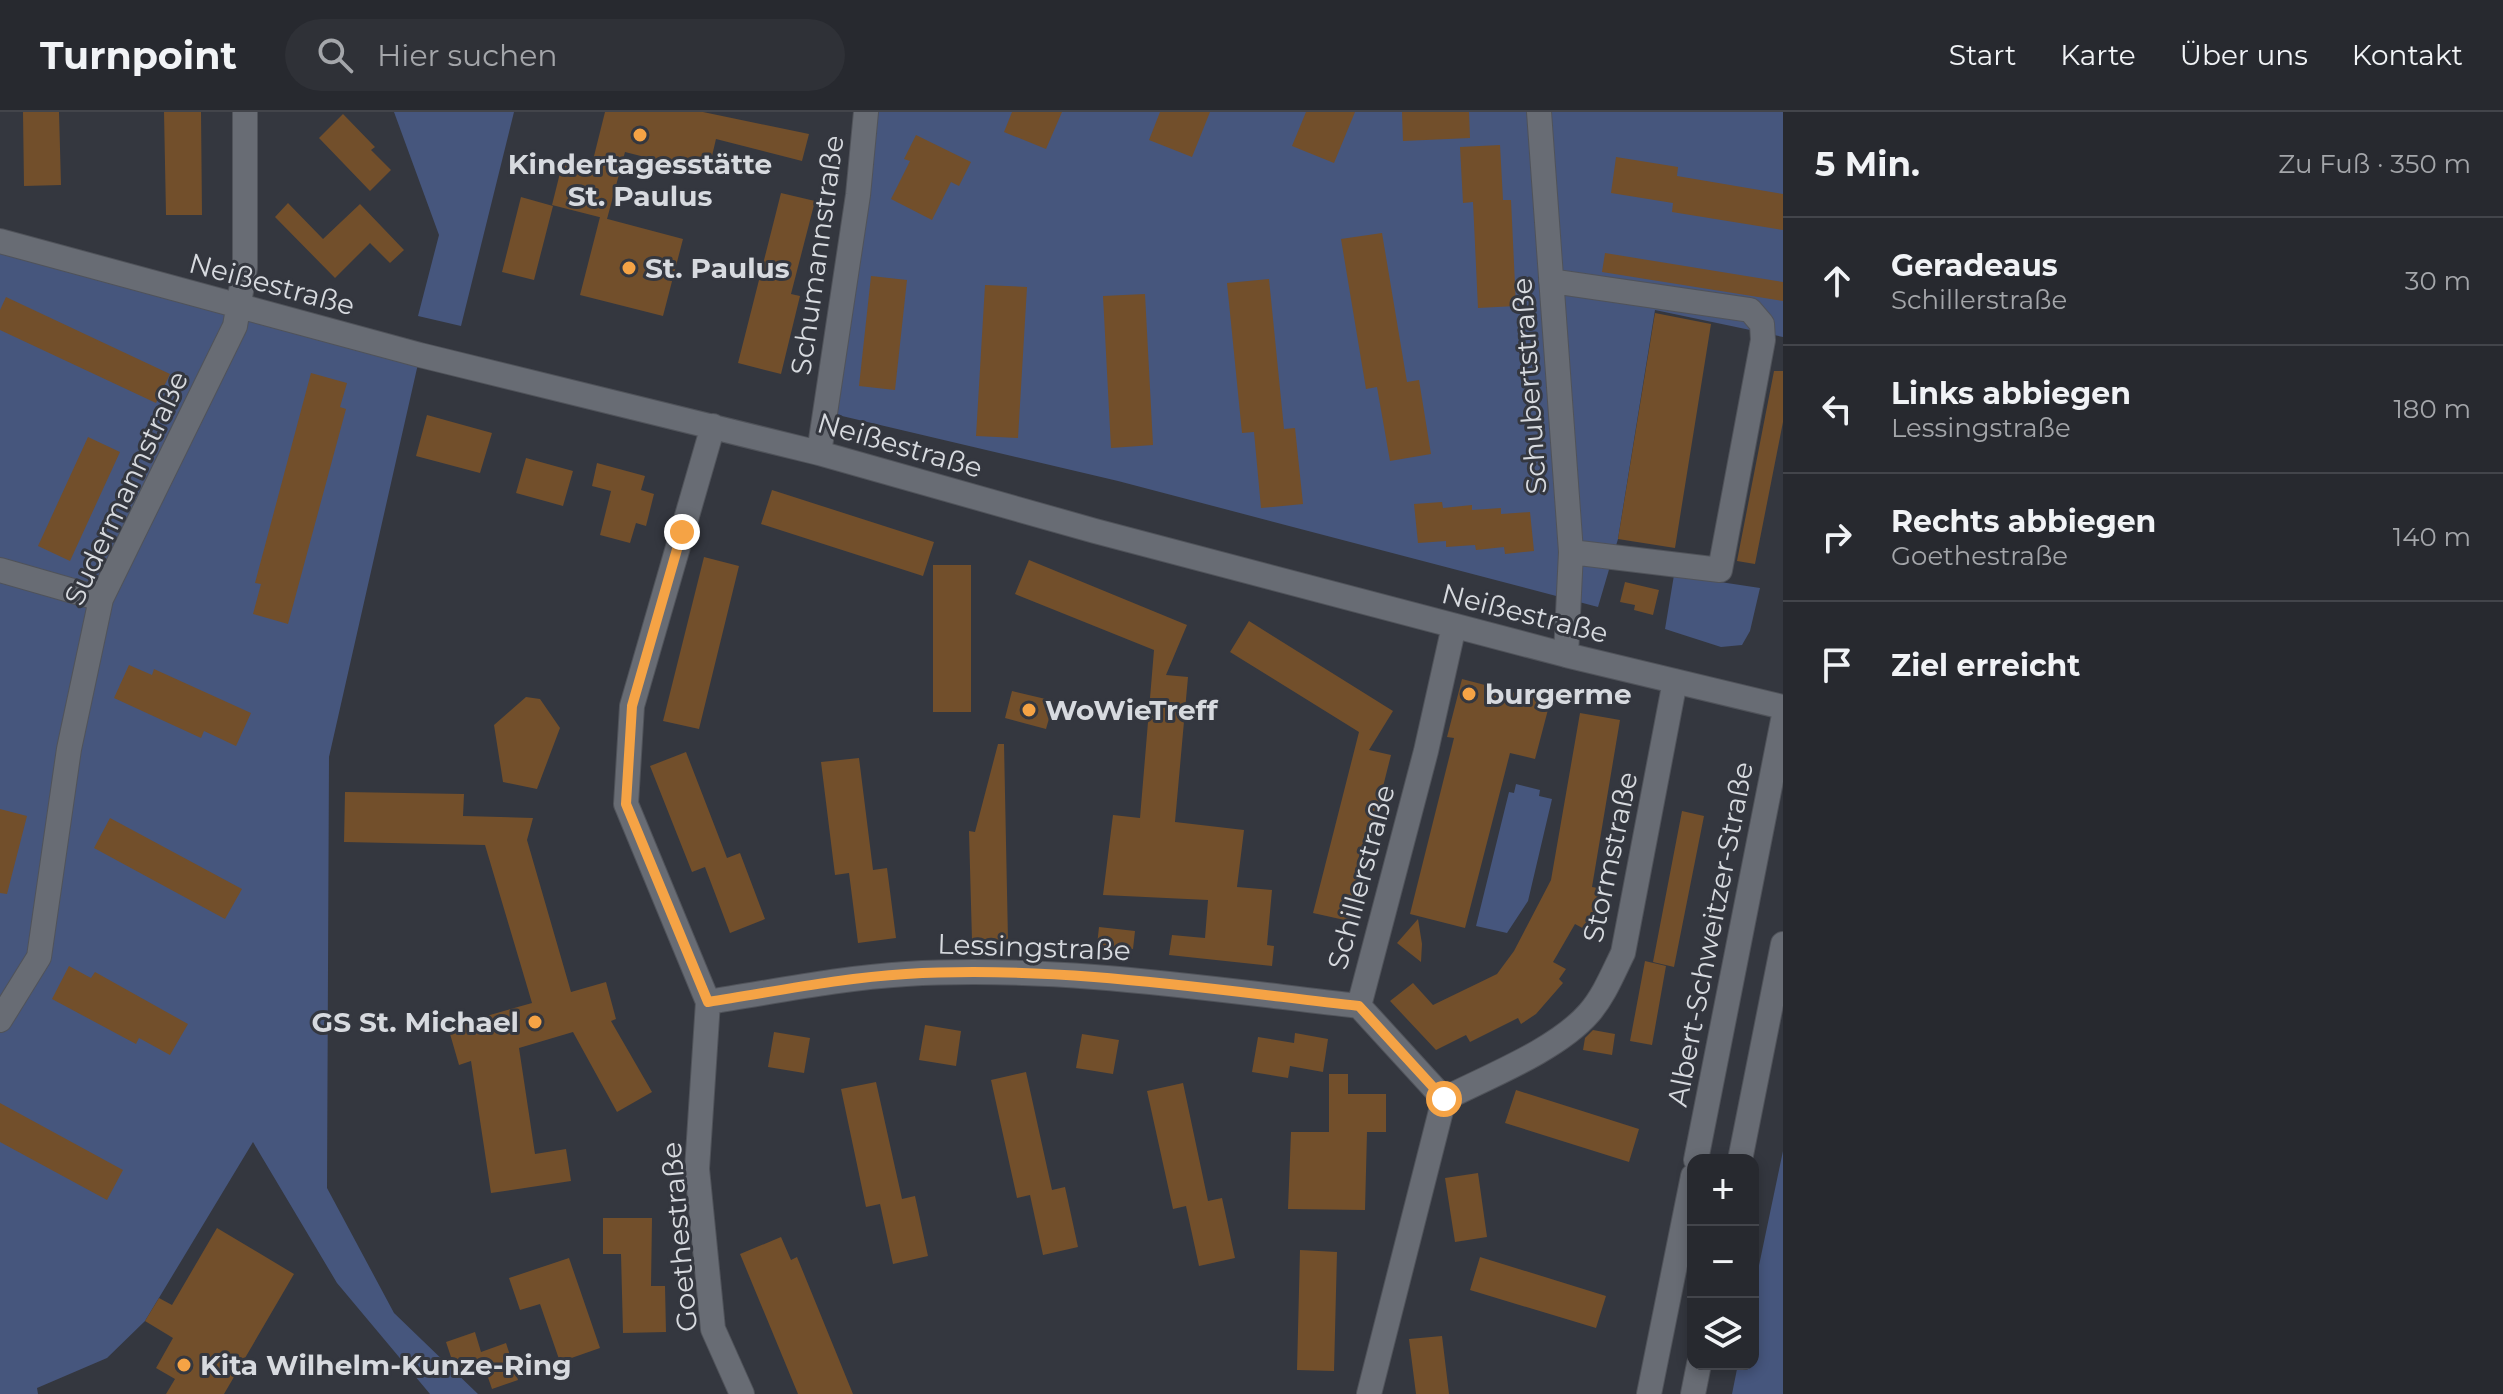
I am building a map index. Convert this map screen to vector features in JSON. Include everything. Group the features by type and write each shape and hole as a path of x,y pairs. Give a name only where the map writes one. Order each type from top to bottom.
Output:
{"street":[{"name":"Sudermannstraße","path":"0,1020 39,957 69,749 101,599 235,326 245,268 245,112"},
{"name":"Schumannstraße","path":"819,453 858,195 866,112"},
{"name":"Schubertstraße","path":"1539,112 1571,552 1566,655"},
{"name":"Neißestraße","path":"0,241 420,355 819,453 1454,626 1783,707"},
{"path":"1551,281 1750,310 1762,324 1763,340 1720,570 1571,552"},
{"name":"Goethestraße","path":"713,426 632,706 626,804 708,1002 697,1169 713,1329 742,1394"},
{"path":"0,570 101,599"},
{"name":"Schillerstraße","path":"1444,1099 1359,1006 1426,751 1454,626"},
{"name":"Stormstraße","path":"1444,1099 1545,1047 1588,1014 1607,985 1623,953 1675,681"},
{"name":"Albert-Schweitzer-Straße","path":"1697,1154 1783,720"},
{"path":"1741,1154 1783,944"},
{"name":"Lessingstraße","path":"708,1002 907,974 1019,973 1137,980 1359,1006"},
{"path":"1369,1394 1444,1099"},
{"path":"1649,1394 1687,1206"},
{"path":"1693,1394 1698,1370"}],"shaded area":[{"path":"394,112 514,112 461,326 418,316 439,235"},
{"path":"866,112 1783,112 1783,337 1655,310 1618,539 1598,607 1118,481 825,412"},
{"path":"0,241 420,355 329,757 327,1188 394,1313 478,1394 430,1394 337,1283 253,1142 145,1321 107,1358 37,1388 38,1394 0,1394"},
{"path":"1674,575 1760,588 1750,631 1742,645 1721,647 1665,629"},
{"path":"1516,784 1540,790 1539,796 1552,799 1528,901 1507,933 1476,926 1509,792 1514,793"},
{"path":"1783,1151 1783,1394 1732,1394 1737,1370 1759,1370 1759,1265"}],"building":[{"path":"23,112 59,112 61,185 24,186"},
{"path":"164,112 201,112 202,215 166,215"},
{"path":"605,112 703,112 809,134 802,161 716,139 708,173 625,152 607,219 552,205 563,161 591,168"},
{"path":"1012,112 1062,112 1046,149 1004,132"},
{"path":"1160,112 1210,112 1192,157 1149,140"},
{"path":"1306,112 1355,112 1334,163 1292,146"},
{"path":"1402,112 1469,112 1470,138 1403,141"},
{"path":"343,114 375,147 371,150 391,170 370,191 319,138"},
{"path":"916,135 971,162 959,186 951,182 932,220 891,199 910,161 904,159"},
{"path":"1500,145 1503,200 1511,200 1516,306 1478,308 1473,202 1463,203 1460,147"},
{"path":"1616,157 1678,167 1677,176 1783,194 1783,230 1672,212 1673,203 1611,193"},
{"path":"781,193 815,201 791,294 800,296 781,374 738,363"},
{"path":"521,197 553,206 534,280 502,272"},
{"path":"288,203 323,239 360,204 404,250 390,263 370,243 335,278 275,217"},
{"path":"600,217 683,239 663,316 580,295"},
{"path":"1382,233 1407,382 1419,380 1431,454 1390,461 1377,387 1366,389 1341,239"},
{"path":"1605,253 1783,282 1783,301 1602,272"},
{"path":"871,276 907,280 895,390 859,386"},
{"path":"1269,279 1284,429 1295,428 1303,504 1261,508 1254,432 1242,433 1227,283"},
{"path":"985,285 1027,287 1018,438 976,436"},
{"path":"1145,294 1153,445 1111,448 1103,296"},
{"path":"6,297 170,374 156,403 0,330 0,310"},
{"path":"1655,313 1711,324 1675,548 1618,539"},
{"path":"1774,371 1783,371 1783,422 1755,564 1737,561"},
{"path":"311,373 347,383 340,407 346,409 288,624 253,614 261,584 255,583"},
{"path":"427,415 492,433 480,473 416,456"},
{"path":"88,437 120,452 70,561 38,546"},
{"path":"526,458 573,471 563,506 516,493"},
{"path":"597,463 645,476 641,490 654,494 646,526 636,523 630,543 600,535 611,491 592,486"},
{"path":"772,490 934,542 923,576 761,524"},
{"path":"1442,502 1443,508 1472,505 1472,510 1501,508 1501,514 1530,512 1534,551 1505,554 1504,547 1476,550 1475,545 1446,547 1446,541 1418,543 1414,504"},
{"path":"704,557 739,566 699,729 663,721"},
{"path":"1029,560 1187,625 1166,675 1188,677 1175,822 1244,830 1237,887 1272,890 1267,945 1274,946 1272,966 1169,955 1172,935 1205,938 1208,900 1103,895 1113,815 1140,818 1154,650 1015,594"},
{"path":"933,565 971,565 971,712 933,712"},
{"path":"1625,582 1659,590 1653,615 1634,610 1635,605 1620,602"},
{"path":"1249,621 1393,711 1369,750 1391,755 1349,921 1313,913 1359,732 1230,652"},
{"path":"129,665 152,675 154,669 251,713 236,746 204,731 201,738 114,698"},
{"path":"1462,679 1550,702 1535,759 1510,753 1465,928 1410,914 1454,738 1447,737"},
{"name":"WoWieTreff","path":"1012,691 1054,701 1046,729 1005,718"},
{"path":"526,697 540,699 560,728 537,789 503,782 494,725"},
{"path":"1580,713 1620,720 1592,887 1604,889 1588,931 1575,924 1553,962 1566,969 1559,979 1563,983 1536,1014 1521,1024 1518,1018 1470,1042 1466,1035 1436,1050 1390,1001 1413,983 1433,1005 1497,974 1514,951 1551,880"},
{"path":"998,744 1004,744 1008,940 972,941 969,831 975,832"},
{"path":"686,752 727,858 740,853 765,919 730,933 705,867 692,872 650,766"},
{"path":"859,758 873,870 887,868 896,938 858,943 849,873 835,875 821,762"},
{"path":"345,792 464,794 463,816 533,818 527,840 571,992 606,982 616,1019 611,1021 652,1092 617,1112 573,1032 519,1048 535,1154 566,1149 571,1181 491,1193 471,1061 459,1065 448,1027 532,1003 485,845 344,842"},
{"path":"0,809 27,816 7,894 0,893"},
{"path":"1682,811 1704,816 1674,967 1653,962"},
{"path":"110,818 242,889 225,919 94,848"},
{"path":"1418,919 1422,944 1421,962 1397,943"},
{"path":"1099,927 1135,931 1133,949 1097,945"},
{"path":"1645,961 1666,966 1652,1045 1630,1041"},
{"path":"69,966 91,978 95,972 188,1024 170,1055 139,1038 136,1044 52,999"},
{"path":"925,1025 961,1031 956,1066 919,1060"},
{"path":"1593,1030 1615,1034 1612,1055 1583,1050 1585,1038"},
{"path":"774,1032 810,1038 804,1073 768,1067"},
{"path":"1295,1033 1328,1039 1323,1072 1290,1066 1288,1078 1252,1072 1258,1037 1294,1043"},
{"path":"1082,1034 1119,1040 1113,1074 1076,1068"},
{"path":"1026,1072 1052,1190 1065,1187 1078,1247 1043,1255 1030,1195 1017,1198 991,1080"},
{"path":"1329,1074 1348,1074 1348,1094 1386,1094 1386,1132 1367,1132 1365,1210 1288,1209 1291,1132 1329,1132"},
{"path":"876,1082 902,1199 915,1196 928,1256 893,1264 880,1204 866,1207 841,1089"},
{"path":"1183,1083 1208,1201 1222,1198 1235,1258 1199,1266 1186,1206 1173,1209 1147,1091"},
{"path":"1516,1090 1639,1129 1629,1162 1505,1123"},
{"path":"0,1103 123,1170 107,1200 0,1142"},
{"path":"1478,1173 1487,1237 1455,1242 1445,1178"},
{"path":"603,1218 652,1218 651,1286 665,1286 666,1332 623,1333 621,1254 603,1254"},
{"path":"217,1228 294,1274 224,1394 166,1394 175,1379 156,1368 173,1338 145,1321 159,1298 172,1305"},
{"path":"781,1237 791,1260 797,1257 853,1394 798,1394 740,1254"},
{"path":"1300,1250 1337,1252 1334,1371 1297,1370"},
{"path":"1480,1257 1606,1296 1596,1328 1470,1290"},
{"path":"569,1258 600,1348 560,1362 540,1304 520,1310 509,1278"},
{"path":"475,1332 481,1352 506,1343 518,1380 492,1389 484,1366 457,1375 446,1342"},
{"path":"1442,1336 1449,1394 1416,1394 1409,1339"}],"place":[{"name":"Kindertagesstätte St. Paulus","path":"640,135"},
{"name":"St. Paulus","path":"629,268"},
{"name":"burgerme","path":"1469,694"},
{"name":"WoWieTreff","path":"1029,710"},
{"name":"GS St. Michael","path":"535,1022"},
{"name":"Kita Wilhelm-Kunze-Ring","path":"184,1365"}],"route":[{"path":"682,532 632,706 626,804 708,1002 907,974 1019,973 1137,980 1359,1006 1444,1099"}]}
